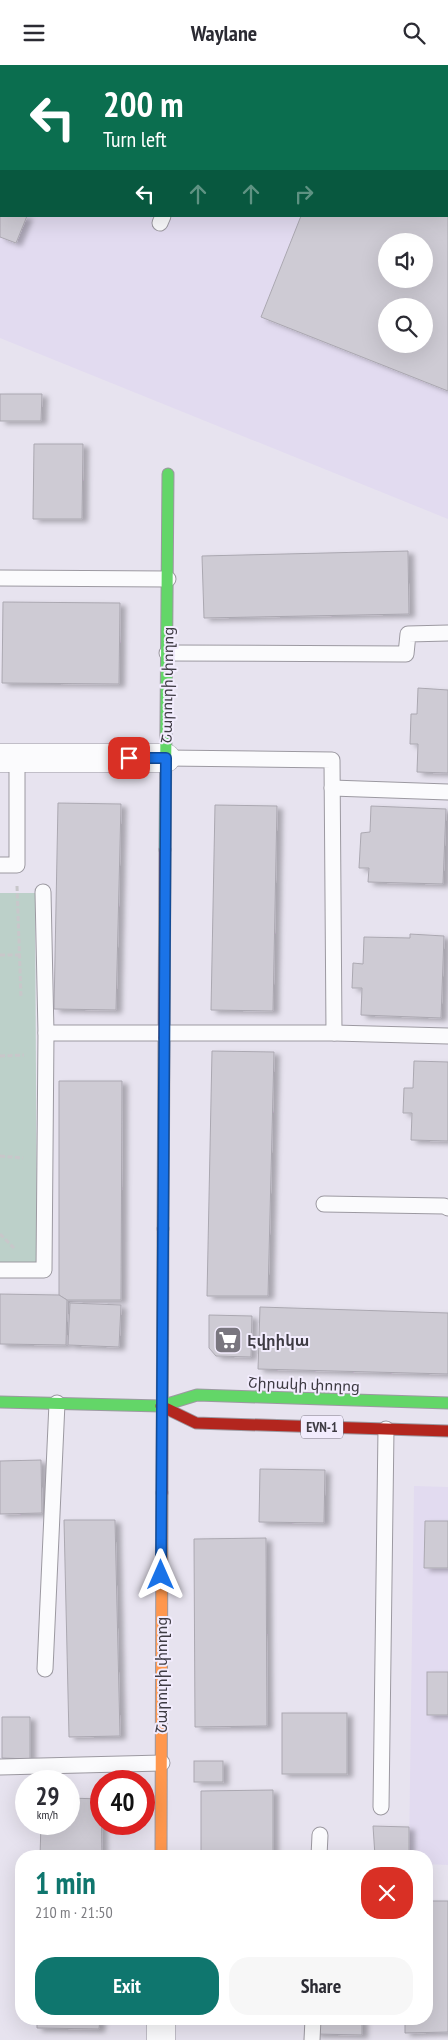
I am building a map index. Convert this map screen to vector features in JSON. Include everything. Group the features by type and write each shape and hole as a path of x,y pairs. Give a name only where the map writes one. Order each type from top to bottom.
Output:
{"main road":[{"name":"Շարուրի փողոց","path":"162,1850 161,1405 168,474"},
{"name":"Շիրակի փողոց","path":"0,1402 161,1405 196,1395 448,1403"},
{"name":"Շիրակի փողոց","path":"161,1405 196,1423 448,1431"}],"street":[{"path":"9,758 166,758"},
{"path":"161,2025 161,2040"}],"lane":[{"path":"0,578 168,579"},
{"path":"167,653 406,655 408,634 448,633"},
{"path":"0,865 17,865 9,758"},
{"path":"166,758 332,760 334,1033"},
{"path":"332,787 448,792"},
{"path":"0,1270 44,1270 46,1033 43,892"},
{"path":"46,1033 334,1033 448,1036"},
{"path":"324,1204 444,1206 448,1208"},
{"path":"45,1669 57,1403"},
{"path":"381,1807 386,1429"},
{"path":"0,1767 162,1763"},
{"path":"319,1850 320,1835"},
{"path":"312,2040 313,2025"}],"path":[{"path":"17,865 21,1001"},
{"path":"0,955 20,955"},
{"path":"23,1046 23,1055"},
{"path":"0,1156 23,1158 23,1168"},
{"path":"0,1234 17,1251"}],"shaded area":[{"path":"0,217 448,217 448,519 0,338"},
{"path":"414,1486 448,1487 448,1865 433,1864 433,1850 409,1850"}],"green space":[{"path":"0,893 35,893 37,1265 0,1265"}],"building":[{"path":"0,217 27,217 16,243 0,237"},
{"path":"301,217 448,217 448,391 261,317"},
{"path":"0,394 42,394 41,421 0,421"},
{"path":"34,444 83,444 82,519 33,519"},
{"path":"408,551 409,614 204,618 202,556"},
{"path":"3,602 120,603 119,684 2,683"},
{"path":"418,688 448,690 448,773 417,772 418,744 410,744 411,714 417,714"},
{"path":"58,803 121,804 116,1010 54,1009"},
{"path":"215,805 277,806 273,1011 211,1010"},
{"path":"371,806 446,809 443,884 368,882 369,868 359,868 361,833 370,832"},
{"path":"410,934 444,936 441,1018 361,1015 362,988 352,988 353,963 363,964 364,937 410,938"},
{"path":"212,1051 274,1052 268,1296 207,1296"},
{"path":"414,1061 448,1062 448,1141 411,1140 412,1113 403,1113 404,1088 413,1088"},
{"path":"59,1081 122,1081 121,1300 67,1300 59,1295"},
{"path":"0,1294 59,1295 67,1300 66,1345 0,1344"},
{"path":"70,1303 121,1305 119,1347 68,1345"},
{"path":"260,1307 448,1313 448,1374 258,1369"},
{"path":"209,1315 252,1316 251,1357 216,1356 209,1348"},
{"path":"41,1460 42,1513 0,1514 0,1461"},
{"path":"260,1469 325,1470 324,1523 259,1522"},
{"path":"64,1520 115,1520 120,1736 69,1737"},
{"path":"425,1521 448,1521 448,1568 424,1568"},
{"path":"266,1538 267,1726 195,1727 194,1539"},
{"path":"427,1672 448,1672 448,1715 427,1715"},
{"path":"282,1713 347,1713 347,1774 282,1774"},
{"path":"2,1717 30,1717 30,1759 2,1758"},
{"path":"194,1761 223,1761 223,1782 194,1782"},
{"path":"273,1790 273,1850 201,1850 201,1791"},
{"path":"80,1798 90,1799 90,1835 102,1835 102,1850 40,1850 41,1835 80,1835"},
{"path":"373,1826 409,1827 409,1850 375,1850"},
{"path":"433,1901 448,1901 448,2032 405,2033 405,2025 433,2025"},
{"path":"37,2025 99,2025 99,2029 37,2028"},
{"path":"315,2025 362,2025 362,2035 314,2034"}],"traffic: fast":[{"path":"165,850 168,474"},
{"path":"0,1402 161,1406 197,1395 448,1403"}],"traffic: slow":[{"path":"163,1229 164,1038"},
{"path":"161,1850 162,1493"}],"traffic: jam":[{"path":"164,1038 165,850"},
{"path":"162,1493 163,1229"},
{"path":"161,1406 196,1423 448,1431"}],"place":[{"name":"Էվրիկա","path":"228,1340"}],"route":[{"path":"129,758 166,758 161,1575"}]}
